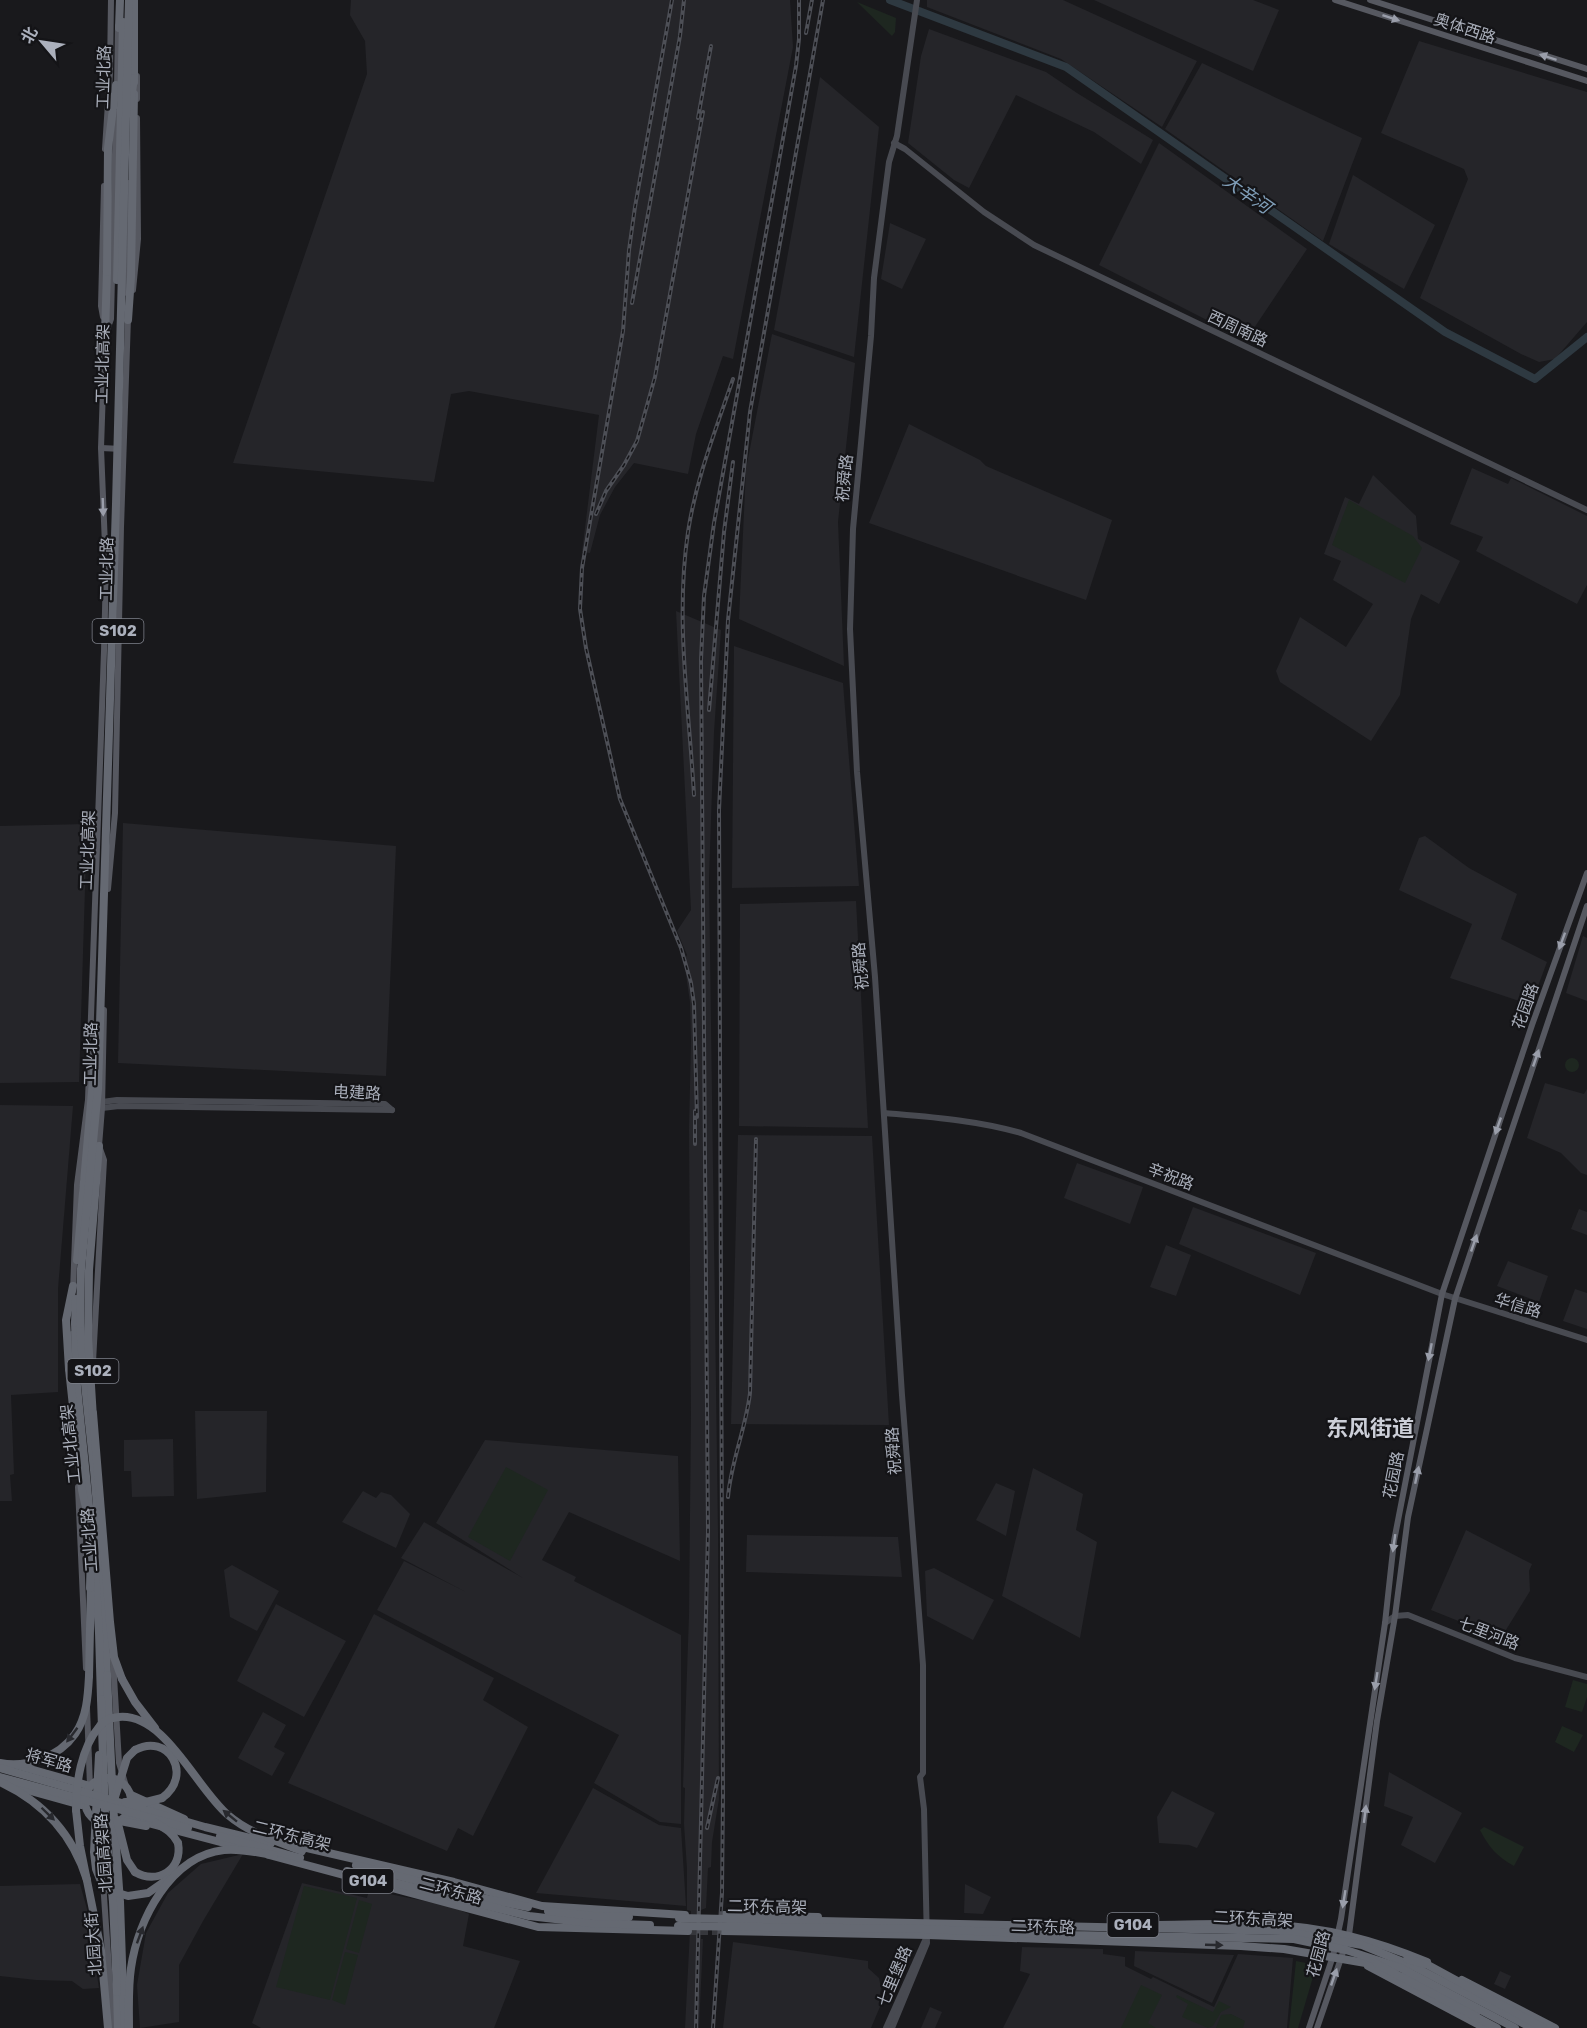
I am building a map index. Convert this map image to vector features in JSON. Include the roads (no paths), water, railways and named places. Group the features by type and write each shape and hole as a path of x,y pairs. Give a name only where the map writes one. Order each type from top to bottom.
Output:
{"highway":[{"path":"105,333 108,148 117,76 121,0"},
{"name":"工业北高架","path":"107,1676 104,1600 90,1516 77,1387 75,1323 77,1248 94,1066 113,506 121,0"},
{"path":"128,320 131,277 133,0"},
{"name":"工业北高架","path":"101,1699 94,1470 82,1368 81,1269 98,1089 125,142 133,0"},
{"path":"117,76 119,126"},
{"path":"125,142 134,78"},
{"path":"99,1146 89,1270 88,1336 105,1576 114,1657 123,1679 146,1718 212,1800 227,1814 248,1828 301,1854"},
{"path":"0,1764 18,1764 48,1756 65,1744 78,1729 88,1697 91,1551 69,1370 66,1320 73,1286"},
{"path":"93,1413 94,1470"},
{"path":"82,1490 90,1516"},
{"path":"96,1548 105,1576"},
{"path":"90,1588 96,1548"},
{"name":"北园高架路","path":"107,1676 128,2028"},
{"path":"101,1699 94,1852 96,1869 105,1886 117,1894 137,1896 148,1893 188,1864 222,1850 301,1854"},
{"name":"北园高架路","path":"101,1699 105,1815 113,1902 118,2028"},
{"path":"110,2028 101,1950 76,1824 81,1767 92,1736 100,1725 109,1719 128,1717 146,1724 168,1743"},
{"path":"115,1803 155,1800 168,1794 178,1775 171,1755 165,1750 153,1745 135,1750 127,1758 115,1803 130,1867 141,1876 157,1878 168,1873 172,1868 179,1849 175,1836 147,1818"},
{"name":"将军路","path":"0,1764 90,1786"},
{"name":"二环东高架","path":"0,1764 115,1803 529,1916 590,1923 1294,1939 1357,1953 1401,1968 1515,2028"},
{"name":"二环东高架","path":"0,1777 147,1818 488,1899 548,1911 593,1916 1282,1931 1362,1946 1385,1954 1415,1967 1532,2028"},
{"path":"99,1823 88,1813 85,1806 86,1792 96,1781 104,1778 113,1778 126,1786 131,1795 131,1804 120,1821"},
{"path":"0,1782 30,1799 57,1822 72,1845 87,1880"},
{"name":"将军路","path":"0,1782 85,1806"},
{"name":"二环东路","path":"131,1795 185,1819"},
{"name":"二环东路","path":"131,1804 185,1819 454,1882 542,1906 689,1915"},
{"name":"二环东路","path":"120,1821 177,1830 538,1927 688,1931"},
{"name":"G104","path":"99,1823 120,1821"},
{"path":"128,2028 131,1970 140,1932 156,1900 170,1881 188,1864"},
{"name":"二环东路","path":"724,1915 1060,1924 1258,1924 1338,1932 1375,1942 1439,1967 1555,2028"},
{"name":"二环东路","path":"723,1931 927,1935 1284,1949 1382,1965 1420,1982 1504,2028"},
{"name":"二环东路","path":"1349,1935 1424,1967 1540,2028"},
{"path":"1357,1953 1497,2028"},
{"path":"1385,1954 1428,1965 1544,2028"},
{"name":"二环东路","path":"1362,1962 1485,2028"}],"main road":[{"name":"工业北路","path":"90,1786 81,1532 72,1376 73,1286 77,1185 88,1100 104,651 106,570 101,448 105,333 101,306 111,0"},
{"name":"工业北路","path":"105,333 111,319 121,0"},
{"name":"工业北路","path":"128,320 138,239 133,0"},
{"name":"工业北路","path":"126,1786 119,1763 93,1405 93,1339 104,1160 99,1146 102,1105 105,911 115,813 120,536 128,320 126,246 133,0"},
{"name":"祝舜路","path":"917,0 897,136 889,162 874,278 871,336 853,529 850,629 856,761 875,980 902,1395 923,1665 923,1773 920,1777 924,1809 927,1921"},
{"name":"奥体西路","path":"1335,0 1587,81"},
{"name":"奥体西路","path":"1370,0 1587,69"},
{"name":"西周南路","path":"894,143 905,149 984,212 1034,245 1587,510"},
{"path":"101,448 125,449"},
{"name":"花园路","path":"1317,2028 1337,1957 1338,1932 1385,1623 1394,1541 1442,1294 1529,1035 1587,873"},
{"name":"花园路","path":"1309,2028 1320,1995 1349,1935 1377,1720 1395,1616 1408,1517 1455,1299 1587,906"},
{"name":"电建路","path":"117,1100 385,1104 392,1110 119,1106 102,1105 117,1100"},
{"name":"辛祝路","path":"884,1113 958,1120 1021,1133 1442,1294"},
{"name":"华信路","path":"1442,1294 1587,1340"},
{"path":"1385,1623 1395,1616"},
{"name":"七里河路","path":"1395,1616 1408,1616 1515,1658 1587,1677"},
{"name":"北园大街","path":"120,1821 122,1958 128,2028"},
{"name":"北园大街","path":"99,1823 110,2028"},
{"name":"七里堡路","path":"892,2028 924,1954 927,1943 927,1921"},
{"name":"七里堡路","path":"886,2028 927,1935"},
{"path":"1320,1995 1327,1998"}],"waterway":[{"name":"大辛河","path":"890,0 1066,67 1445,332 1535,379 1587,337"}],"tunnel":[{"path":"688,1931 723,1931"}],"railway":[{"path":"672,0 635,207 629,250 623,331 582,568 580,609 586,648 620,799 681,948 691,983 694,1004 697,1117"},
{"path":"632,303 680,36 684,0"},
{"path":"696,2028 708,1531 701,660 704,596 714,523 796,66 799,0"},
{"path":"806,33 812,0"},
{"path":"713,2028 722,1893 719,810 728,620 750,412 823,0"},
{"path":"698,118 711,46"},
{"path":"596,514 606,491 637,441 655,377 703,112"},
{"path":"694,795 684,663 684,565 696,493 733,379"},
{"path":"709,710 724,532 733,462"},
{"path":"695,1111 695,1144"},
{"path":"728,1497 750,1393 756,1139"},
{"path":"707,1828 718,1778"}],"district":[{"name":"东风街道","path":"1370,1428"}]}
